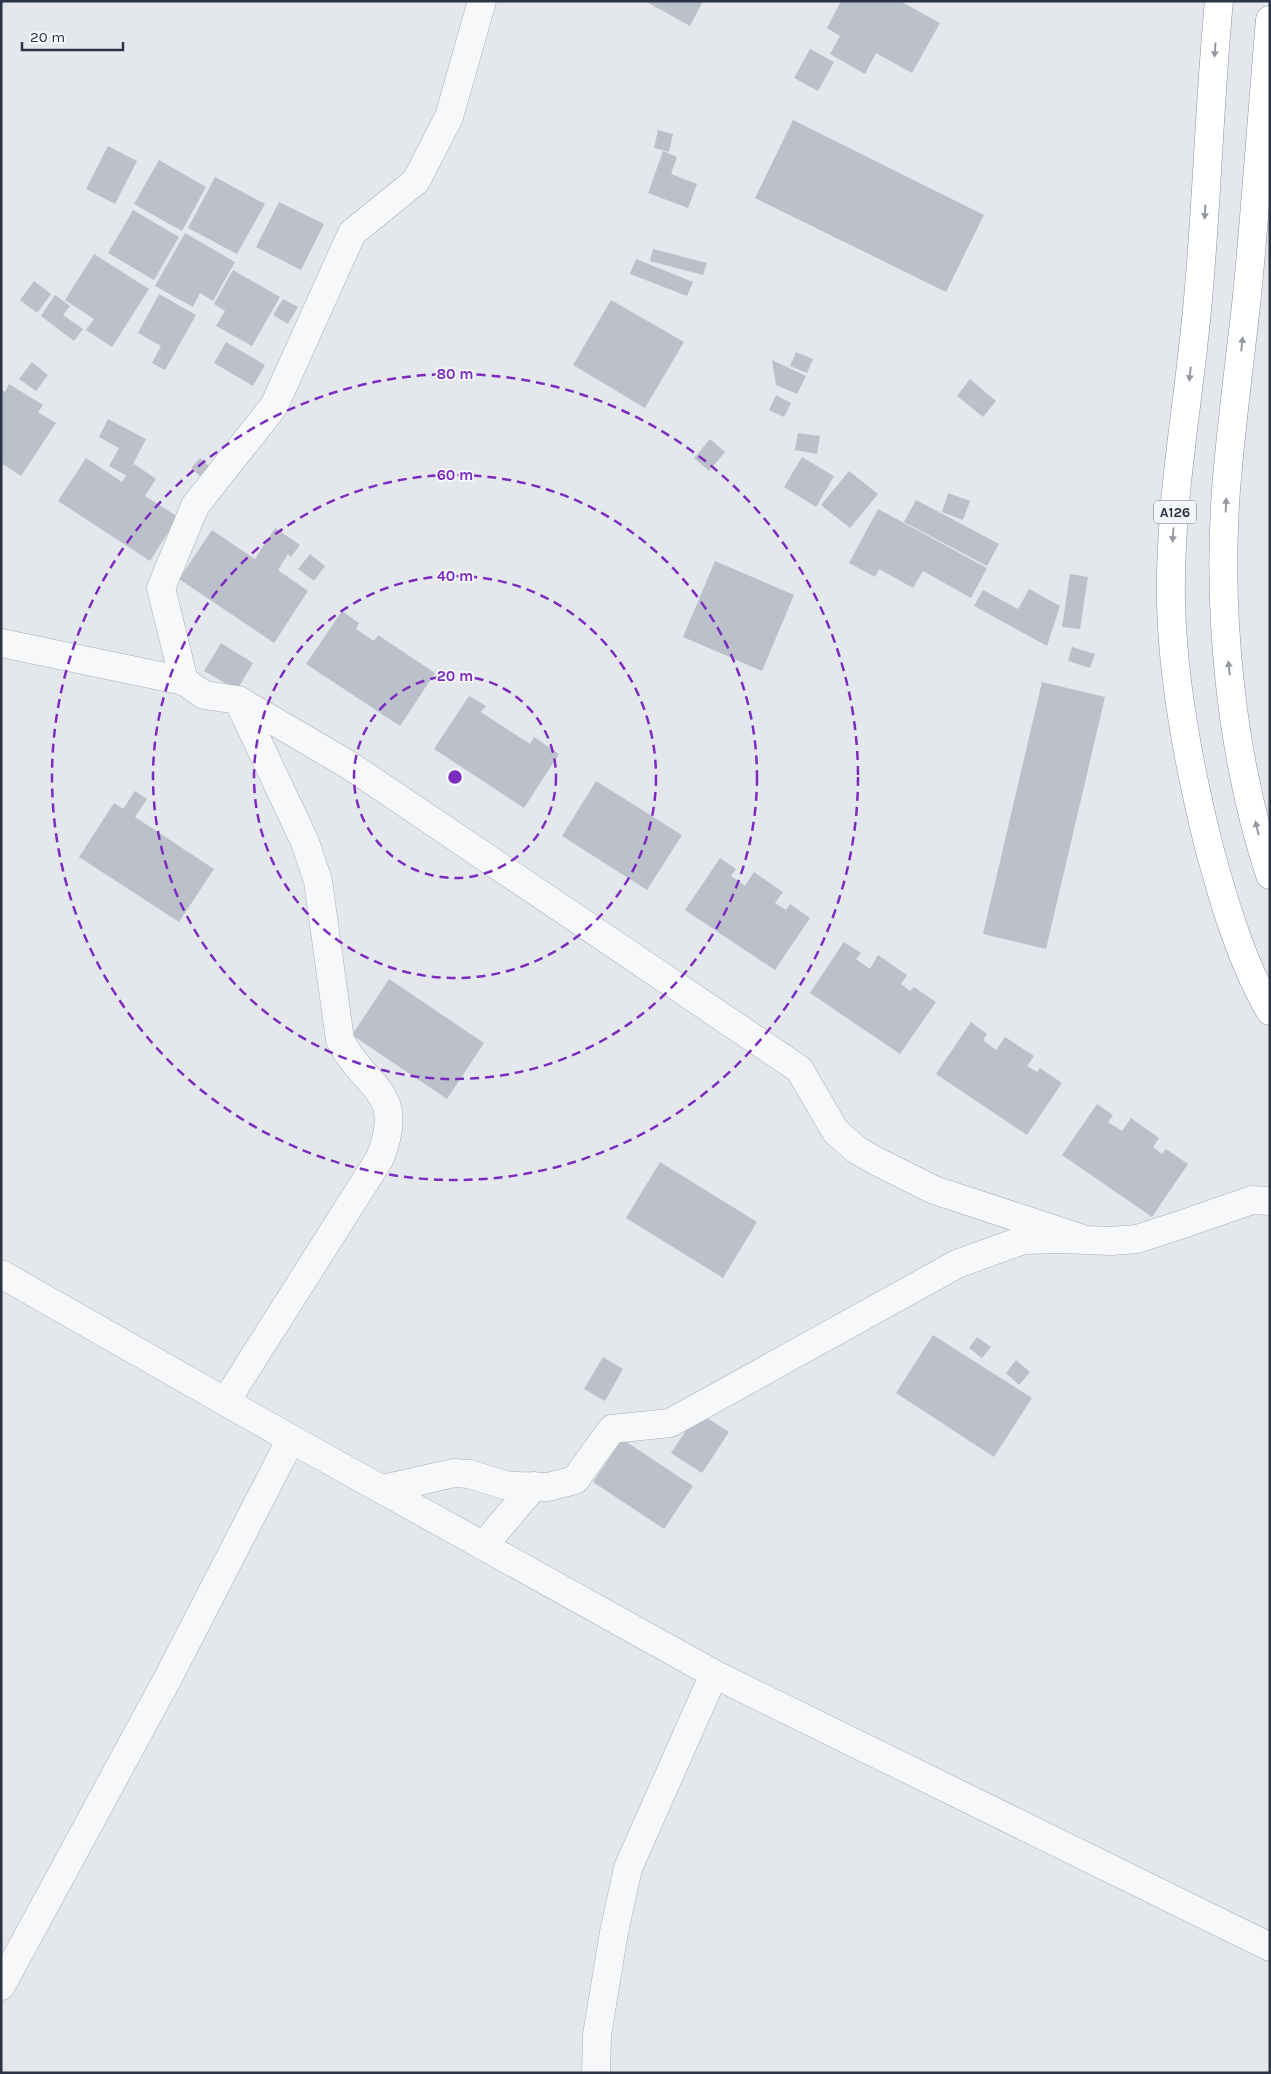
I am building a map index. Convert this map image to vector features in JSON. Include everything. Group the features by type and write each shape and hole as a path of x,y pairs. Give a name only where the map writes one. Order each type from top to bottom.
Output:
{"highway":[{"name":"A126","path":"1219,1 1197,312 1172,536 1171,601 1174,667 1199,806 1218,879 1238,942 1270,1011"},
{"path":"1270,20 1251,255 1226,490 1224,557 1225,628 1232,699 1244,773 1261,849 1270,874"}],"street":[{"path":"184,681 161,588 195,506 274,406 352,232 416,181 449,117 482,1"},
{"path":"1,643 184,681 204,695 238,700 349,765 799,1069 836,1132 858,1150 934,1190 1086,1240"},
{"path":"226,1402 380,1158 387,1141 389,1122 386,1099 347,1055 340,1040 318,881 305,842 238,700"},
{"path":"383,1489 454,1473 469,1474 505,1485 548,1487 575,1480 612,1429 670,1423 957,1264 1022,1240 1111,1241 1137,1239 1252,1200 1270,1202"},
{"path":"1,1274 291,1439 714,1674 1270,1946"},
{"path":"1,1986 169,1676 291,1439"},
{"path":"483,1546 534,1486"},
{"path":"596,2073 597,2035 614,1932 628,1868 714,1674"}],"building":[{"path":"645,1 703,1 690,26"},
{"path":"841,1 900,1 940,23 912,73 876,53 865,74 830,54 840,36 827,28"},
{"path":"810,49 834,62 818,91 794,78"},
{"path":"793,120 984,215 946,292 755,198"},
{"path":"658,130 673,134 669,152 654,148"},
{"path":"108,146 137,161 115,204 86,189"},
{"path":"663,151 677,157 671,174 697,184 688,208 648,193"},
{"path":"159,160 206,187 182,231 134,204"},
{"path":"215,177 265,204 237,254 188,228"},
{"path":"279,202 324,224 301,270 256,247"},
{"path":"133,210 179,237 154,280 108,253"},
{"path":"185,233 235,262 213,301 200,293 193,307 155,286"},
{"path":"653,249 707,263 703,275 650,261"},
{"path":"94,254 149,289 112,347 86,330 94,319 65,300"},
{"path":"636,259 693,282 687,296 630,274"},
{"path":"233,270 280,297 252,346 216,326 225,311 214,304"},
{"path":"34,281 51,294 37,313 20,300"},
{"path":"159,294 196,315 165,370 152,363 161,346 138,333"},
{"path":"55,295 70,306 63,315 83,329 74,341 41,316"},
{"path":"283,299 298,307 288,324 273,315"},
{"path":"611,300 684,342 645,408 573,365"},
{"path":"226,342 265,365 253,386 214,363"},
{"path":"796,352 813,359 807,373 790,366"},
{"path":"772,360 806,376 797,394 776,385"},
{"path":"32,362 48,375 36,391 19,379"},
{"path":"970,379 996,401 983,417 957,396"},
{"path":"9,384 43,405 38,412 56,423 21,476 1,463 1,389 5,392"},
{"path":"776,395 791,403 784,417 769,410"},
{"path":"108,419 146,439 127,476 109,466 119,448 99,437"},
{"path":"798,433 820,436 817,454 795,450"},
{"path":"710,439 725,452 709,471 694,458"},
{"path":"802,457 834,476 816,507 784,487"},
{"path":"86,458 122,482 134,464 156,479 145,496 178,517 150,561 58,501"},
{"path":"200,458 210,467 201,477 191,468"},
{"path":"849,471 878,494 850,528 821,505"},
{"path":"948,493 970,501 963,520 942,512"},
{"path":"916,500 999,544 987,566 904,522"},
{"path":"878,509 987,568 971,598 923,571 913,588 879,569 875,577 849,563"},
{"path":"275,528 300,545 291,557 288,554 278,570 308,591 274,643 179,579 212,530 255,559"},
{"path":"310,554 325,566 314,581 298,569"},
{"path":"715,561 794,595 762,671 683,637"},
{"path":"1070,574 1088,577 1080,629 1062,627"},
{"path":"1029,589 1060,606 1047,646 974,606 983,590 1018,609"},
{"path":"342,611 359,623 356,629 374,641 378,635 435,673 400,726 306,664"},
{"path":"221,643 253,663 237,690 204,671"},
{"path":"1072,647 1095,654 1090,668 1068,661"},
{"path":"1042,682 1105,697 1046,949 983,934"},
{"path":"469,696 486,706 481,712 530,744 534,737 559,754 524,808 434,749"},
{"path":"596,781 682,835 647,890 562,836"},
{"path":"135,791 147,799 135,817 214,869 179,922 79,857 114,803 123,809"},
{"path":"720,858 736,869 731,876 745,886 754,872 783,892 775,903 786,910 790,904 810,918 775,970 685,910"},
{"path":"844,942 861,953 856,959 870,969 878,955 907,975 901,984 910,991 914,987 936,1002 900,1054 810,993"},
{"path":"389,979 484,1043 447,1099 352,1035"},
{"path":"971,1022 987,1034 983,1040 996,1050 1005,1037 1034,1056 1027,1066 1037,1072 1040,1068 1062,1083 1027,1135 936,1074"},
{"path":"1097,1104 1113,1115 1108,1122 1122,1131 1131,1118 1159,1138 1153,1147 1162,1154 1166,1149 1188,1164 1152,1217 1062,1155"},
{"path":"660,1162 757,1222 723,1278 626,1218"},
{"path":"933,1335 1032,1398 994,1457 896,1393"},
{"path":"977,1337 991,1347 982,1358 969,1348"},
{"path":"603,1357 623,1369 605,1401 584,1389"},
{"path":"1016,1360 1030,1372 1019,1385 1006,1373"},
{"path":"698,1412 729,1432 702,1473 671,1453"},
{"path":"622,1439 693,1486 664,1529 593,1482"}]}
